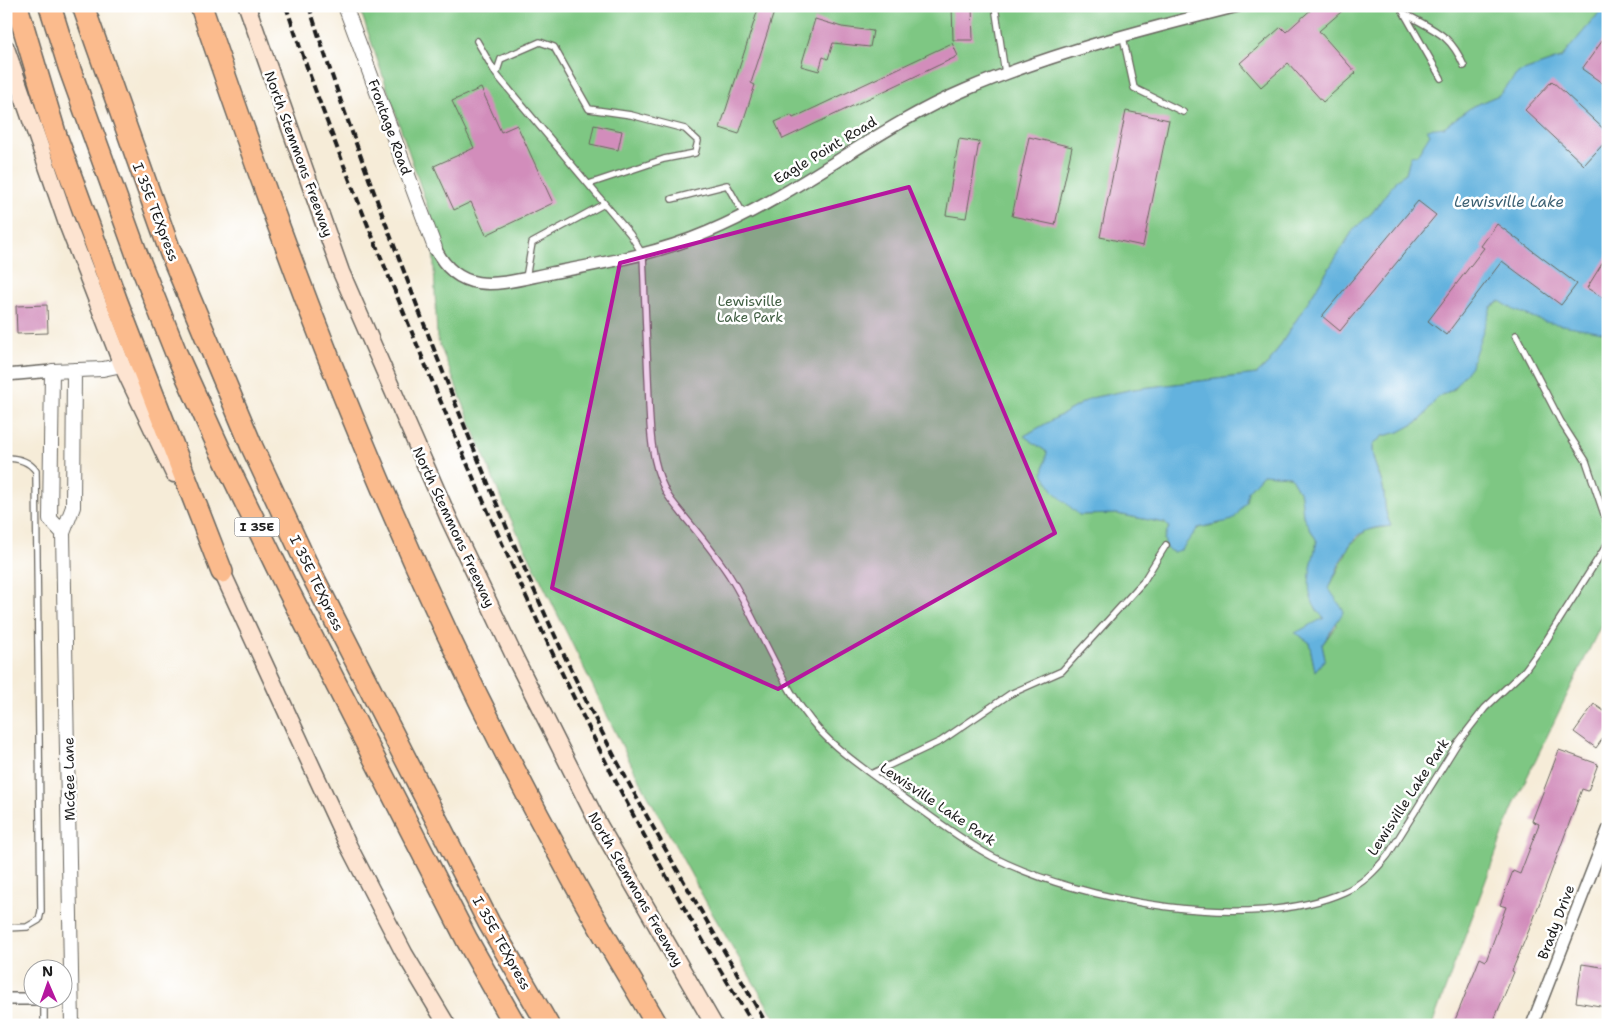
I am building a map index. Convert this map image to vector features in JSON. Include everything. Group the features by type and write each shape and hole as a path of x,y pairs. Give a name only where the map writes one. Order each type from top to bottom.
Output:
{"highway":[{"path":"18,6 58,143 116,302 222,572"},
{"name":"I 35E","path":"50,6 137,255 176,353 219,448 288,590 449,905 515,1025"},
{"name":"I 35E TEXpress","path":"83,6 113,96 170,251 209,347 305,561 489,923 548,1025"},
{"path":"201,6 292,266 360,436 403,533 494,728 567,870 657,1025"}],"main road":[{"name":"North Stemmons Freeway","path":"247,6 342,272 448,519 599,825 714,1025"},
{"path":"6,48 66,221 122,365 222,572 347,843 404,953 447,1025"}],"street":[{"name":"Frontage Road","path":"345,6 435,248"},
{"name":"Eagle Point Road","path":"435,248 446,266 464,280 476,283 526,278 643,255 708,232 744,215 912,116 1005,74 1123,37 1238,6"},
{"path":"6,375 103,369 122,365"},
{"name":"McGee Lane","path":"71,958 62,533 73,507 74,370"},
{"name":"McGee Lane","path":"52,371 50,519 62,533"},
{"name":"Brady Drive","path":"1535,1024 1608,830"},
{"path":"6,999 22,999"},
{"name":"McGee Lane","path":"72,1008 72,1025"}],"lane":[{"path":"995,6 1005,74"},
{"path":"1400,6 1441,78"},
{"path":"1404,13 1446,36 1459,54 1464,66"},
{"path":"1123,37 1134,88 1183,112"},
{"name":"Lewisville Lake Park","path":"477,41 496,74 630,234 643,255 651,435 655,459 667,494 730,576 775,665 800,706 831,742 871,774 969,843 994,858 1043,878 1090,891 1164,907 1232,912 1292,907 1344,892 1360,883 1388,855 1456,744 1485,708 1525,670 1544,644 1608,543"},
{"path":"496,74 501,58 540,42 554,47 589,110 631,116 685,128 698,141 695,153 664,159 589,184"},
{"path":"672,199 727,185 744,215"},
{"path":"526,278 532,244 604,204"},
{"path":"1516,335 1561,422 1586,461 1608,526"},
{"path":"6,458 21,460 32,466 36,471 41,911 39,920 27,927 6,928"},
{"path":"871,774 941,741 1010,694 1062,671 1143,582 1166,545"},
{"path":"44,1008 44,1025"}],"highlighted area":[{"path":"909,187 1055,533 778,689 552,588 620,263"}],"green space":[{"name":"Lewisville Lake Park","path":"359,6 1605,6 1561,58 1518,73 1499,95 1473,106 1444,127 1427,130 1431,134 1417,155 1411,155 1406,173 1397,179 1372,213 1354,229 1269,363 1257,374 1134,389 1091,398 1024,436 1047,452 1079,515 1117,514 1165,523 1169,527 1164,539 1167,549 1181,550 1198,528 1219,524 1246,502 1248,491 1263,474 1290,476 1301,495 1303,516 1317,541 1312,571 1312,592 1318,611 1325,618 1309,642 1315,671 1325,659 1322,645 1337,625 1329,588 1350,545 1367,530 1391,526 1388,520 1383,487 1373,456 1372,445 1383,436 1399,432 1421,420 1437,398 1454,389 1491,307 1501,301 1515,310 1541,320 1608,333 1608,611 1515,802 1432,1025 779,1025 712,913 632,766 502,501 437,338 432,220"}],"water":[{"name":"Lewisville Lake","path":"1605,6 1608,6 1608,333 1545,322 1514,310 1500,301 1491,307 1471,366 1453,389 1437,398 1421,420 1399,432 1383,436 1372,445 1374,462 1382,483 1386,511 1391,526 1374,528 1361,534 1354,540 1339,564 1329,589 1344,611 1322,645 1325,659 1315,671 1309,642 1295,633 1324,618 1312,601 1309,582 1317,541 1303,516 1301,495 1290,476 1263,474 1248,491 1246,502 1233,520 1198,528 1181,550 1173,552 1167,549 1164,539 1169,527 1165,523 1117,514 1079,515 1054,492 1043,473 1047,452 1024,436 1091,398 1134,389 1257,374 1269,363 1354,229 1372,213 1397,179 1406,173 1411,155 1417,155 1430,134 1427,129 1444,127 1473,106 1499,95 1518,73 1561,58"}],"building":[{"path":"759,6 776,6 751,83 755,85 739,134 720,128"},
{"path":"952,6 972,6 973,40 953,40"},
{"path":"1315,6 1348,6 1319,31 1356,73 1323,102 1288,63 1261,87 1240,63 1281,27 1286,32"},
{"path":"815,19 842,27 873,31 870,47 833,43 828,59 823,57 819,71 801,66"},
{"path":"1608,33 1608,87 1582,69"},
{"path":"952,43 958,56 783,139 775,122 791,115 793,118"},
{"path":"1552,81 1608,133 1608,139 1584,165 1525,110"},
{"path":"481,88 501,132 517,125 553,203 486,235 471,202 454,210 434,166 474,148 452,101"},
{"path":"1126,111 1169,120 1143,246 1100,237"},
{"path":"594,125 622,131 618,150 590,144"},
{"path":"1029,137 1072,147 1055,225 1012,216"},
{"path":"959,139 979,142 966,218 946,215"},
{"path":"1418,201 1436,215 1340,331 1322,316"},
{"path":"1497,224 1577,284 1561,305 1502,261 1446,335 1428,321 1484,248 1481,246"},
{"path":"1608,254 1608,301 1587,288"},
{"path":"47,305 48,333 17,334 16,306"},
{"path":"1594,704 1608,714 1608,731 1596,748 1574,732"},
{"path":"1559,750 1598,764 1588,791 1582,789 1534,918 1512,971 1514,972 1492,1025 1453,1025 1480,958 1486,961 1506,907 1500,905 1513,871 1520,874 1539,824 1532,821"},
{"path":"1582,964 1608,968 1606,1007 1576,1002"}],"railway":[{"path":"286,6 301,52 370,231 461,449 536,618 617,784 660,865 754,1025"},
{"path":"309,6 380,209 426,329 495,501 545,614 598,725 627,780 767,1025"}]}
